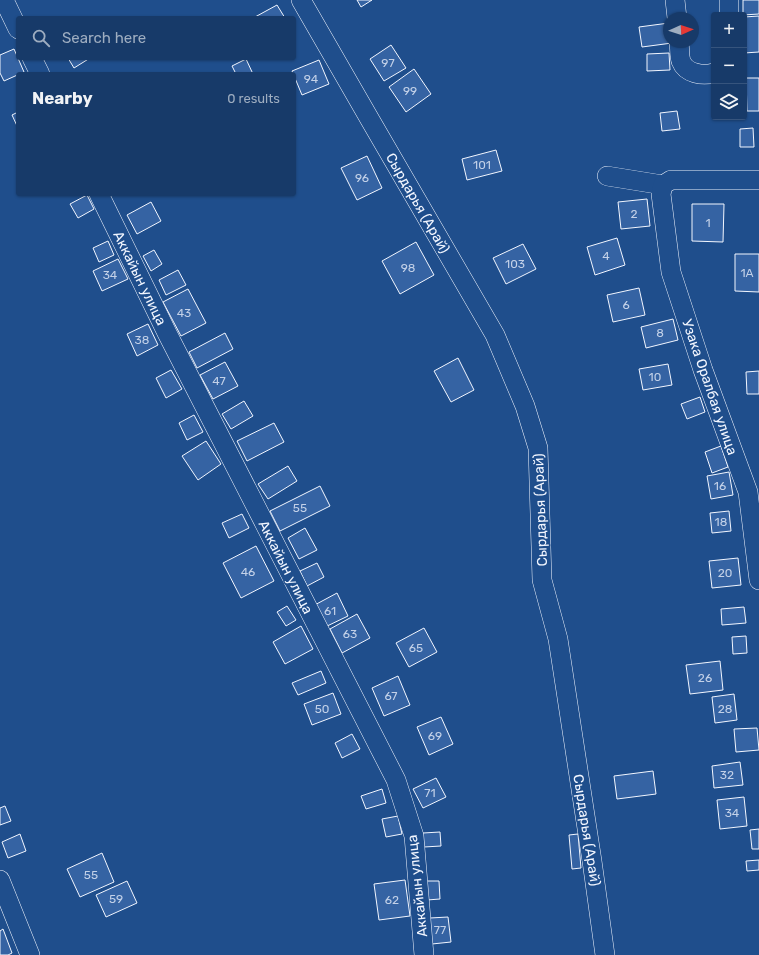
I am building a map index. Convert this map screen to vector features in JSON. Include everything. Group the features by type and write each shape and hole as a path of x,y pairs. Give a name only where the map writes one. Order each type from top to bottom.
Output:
{"street":[{"path":"4,0 16,26"},
{"name":"Сырдарья (Арай)","path":"301,0 495,335 525,406 538,448 542,580 558,639 605,955"},
{"path":"675,0 676,12"},
{"path":"729,0 729,12"},
{"path":"680,48 681,61 686,68 702,75 711,74"},
{"path":"33,60 39,72"},
{"path":"607,176 662,189 671,180 759,180"},
{"name":"Узака Оралбая улица","path":"662,189 671,272 703,370 753,492 759,580"},
{"name":"Аккайын улица","path":"100,196 167,333 396,780 414,836 424,955"},
{"path":"0,880 30,955"}],"building":[{"path":"357,0 372,0 361,7"},
{"path":"743,0 759,0 759,14 747,15 747,12 743,12"},
{"path":"277,5 284,16 257,16"},
{"path":"759,16 759,52 747,53 747,17"},
{"path":"663,24 663,44 642,47 639,27"},
{"path":"391,45 406,68 384,81 370,59"},
{"path":"14,49 16,60 19,60 24,72 16,72 16,76 4,81 0,73 0,55"},
{"path":"669,53 670,70 647,71 647,54"},
{"path":"69,60 87,60 74,68"},
{"path":"246,60 252,72 235,72 232,66"},
{"path":"319,60 329,84 302,95 296,81 296,72 292,71"},
{"path":"414,69 431,94 406,112 389,87"},
{"path":"747,78 759,78 759,111 747,111"},
{"path":"677,111 680,129 662,131 660,113"},
{"path":"16,113 16,124 12,115"},
{"path":"753,128 754,147 740,147 740,129"},
{"path":"496,150 502,171 467,180 462,159"},
{"path":"367,156 382,188 357,200 341,168"},
{"path":"88,196 94,209 78,218 70,204"},
{"path":"647,199 650,226 621,229 618,202"},
{"path":"151,202 161,221 137,234 127,215"},
{"path":"692,204 724,204 723,242 692,241"},
{"path":"617,238 625,265 595,275 587,247"},
{"path":"108,241 114,255 99,262 93,248"},
{"path":"416,242 434,275 400,294 382,261"},
{"path":"523,244 536,269 506,284 493,258"},
{"path":"154,250 162,264 151,271 143,256"},
{"path":"735,254 759,254 759,292 735,291"},
{"path":"118,259 128,279 102,291 93,271"},
{"path":"178,270 186,285 166,295 159,280"},
{"path":"639,288 645,315 613,322 607,295"},
{"path":"188,289 206,323 181,336 163,302"},
{"path":"673,319 678,340 646,348 641,327"},
{"path":"148,324 158,345 137,356 127,334"},
{"path":"225,333 233,349 197,368 189,352"},
{"path":"458,358 474,390 451,402 434,371"},
{"path":"225,362 238,386 213,399 200,375"},
{"path":"668,364 672,385 643,390 639,369"},
{"path":"171,370 182,389 166,398 156,378"},
{"path":"759,371 759,394 747,394 746,372"},
{"path":"700,397 705,412 687,419 681,404"},
{"path":"244,401 253,416 231,429 222,414"},
{"path":"194,415 203,432 187,440 179,423"},
{"path":"274,423 284,442 247,461 237,441"},
{"path":"206,441 221,464 198,480 182,456"},
{"path":"721,446 728,467 712,473 705,452"},
{"path":"288,466 297,481 268,499 258,484"},
{"path":"729,472 733,495 711,499 707,476"},
{"path":"320,486 330,506 280,531 270,511"},
{"path":"729,511 731,531 712,533 710,513"},
{"path":"242,514 249,528 229,538 222,523"},
{"path":"305,528 317,550 299,559 288,538"},
{"path":"256,546 274,581 241,598 223,563"},
{"path":"738,558 741,585 712,588 709,561"},
{"path":"317,563 324,577 307,586 300,571"},
{"path":"337,593 348,616 323,628 311,607"},
{"path":"287,606 296,620 286,626 277,612"},
{"path":"744,607 746,623 722,625 721,609"},
{"path":"357,614 370,638 342,653 330,629"},
{"path":"301,626 313,649 285,664 273,642"},
{"path":"424,628 437,652 409,667 396,643"},
{"path":"746,636 747,653 733,654 732,637"},
{"path":"720,661 723,690 690,694 686,665"},
{"path":"321,671 326,683 298,695 292,683"},
{"path":"398,676 410,705 384,716 372,688"},
{"path":"333,693 341,714 312,725 304,704"},
{"path":"734,694 737,720 715,723 712,697"},
{"path":"441,717 453,744 429,755 417,727"},
{"path":"757,728 759,750 736,752 734,729"},
{"path":"352,734 360,749 342,758 335,743"},
{"path":"740,762 743,785 714,788 712,766"},
{"path":"653,771 656,794 617,799 614,776"},
{"path":"436,778 446,797 423,808 413,789"},
{"path":"382,789 386,803 366,809 361,796"},
{"path":"744,797 747,826 720,829 717,800"},
{"path":"5,806 11,821 0,825 0,808"},
{"path":"398,816 402,834 386,837 382,819"},
{"path":"759,829 759,849 752,849 750,830"},
{"path":"440,832 441,846 424,847 423,833"},
{"path":"20,834 26,851 8,858 2,842"},
{"path":"578,834 581,868 572,869 569,835"},
{"path":"102,853 114,882 80,897 67,869"},
{"path":"759,860 759,870 747,871 746,861"},
{"path":"405,880 410,916 379,920 374,884"},
{"path":"127,881 137,903 106,917 96,895"},
{"path":"426,881 439,881 440,899 427,900"},
{"path":"448,917 451,942 432,944 430,918"},
{"path":"3,929 12,953 8,955 0,955 0,931"}]}
